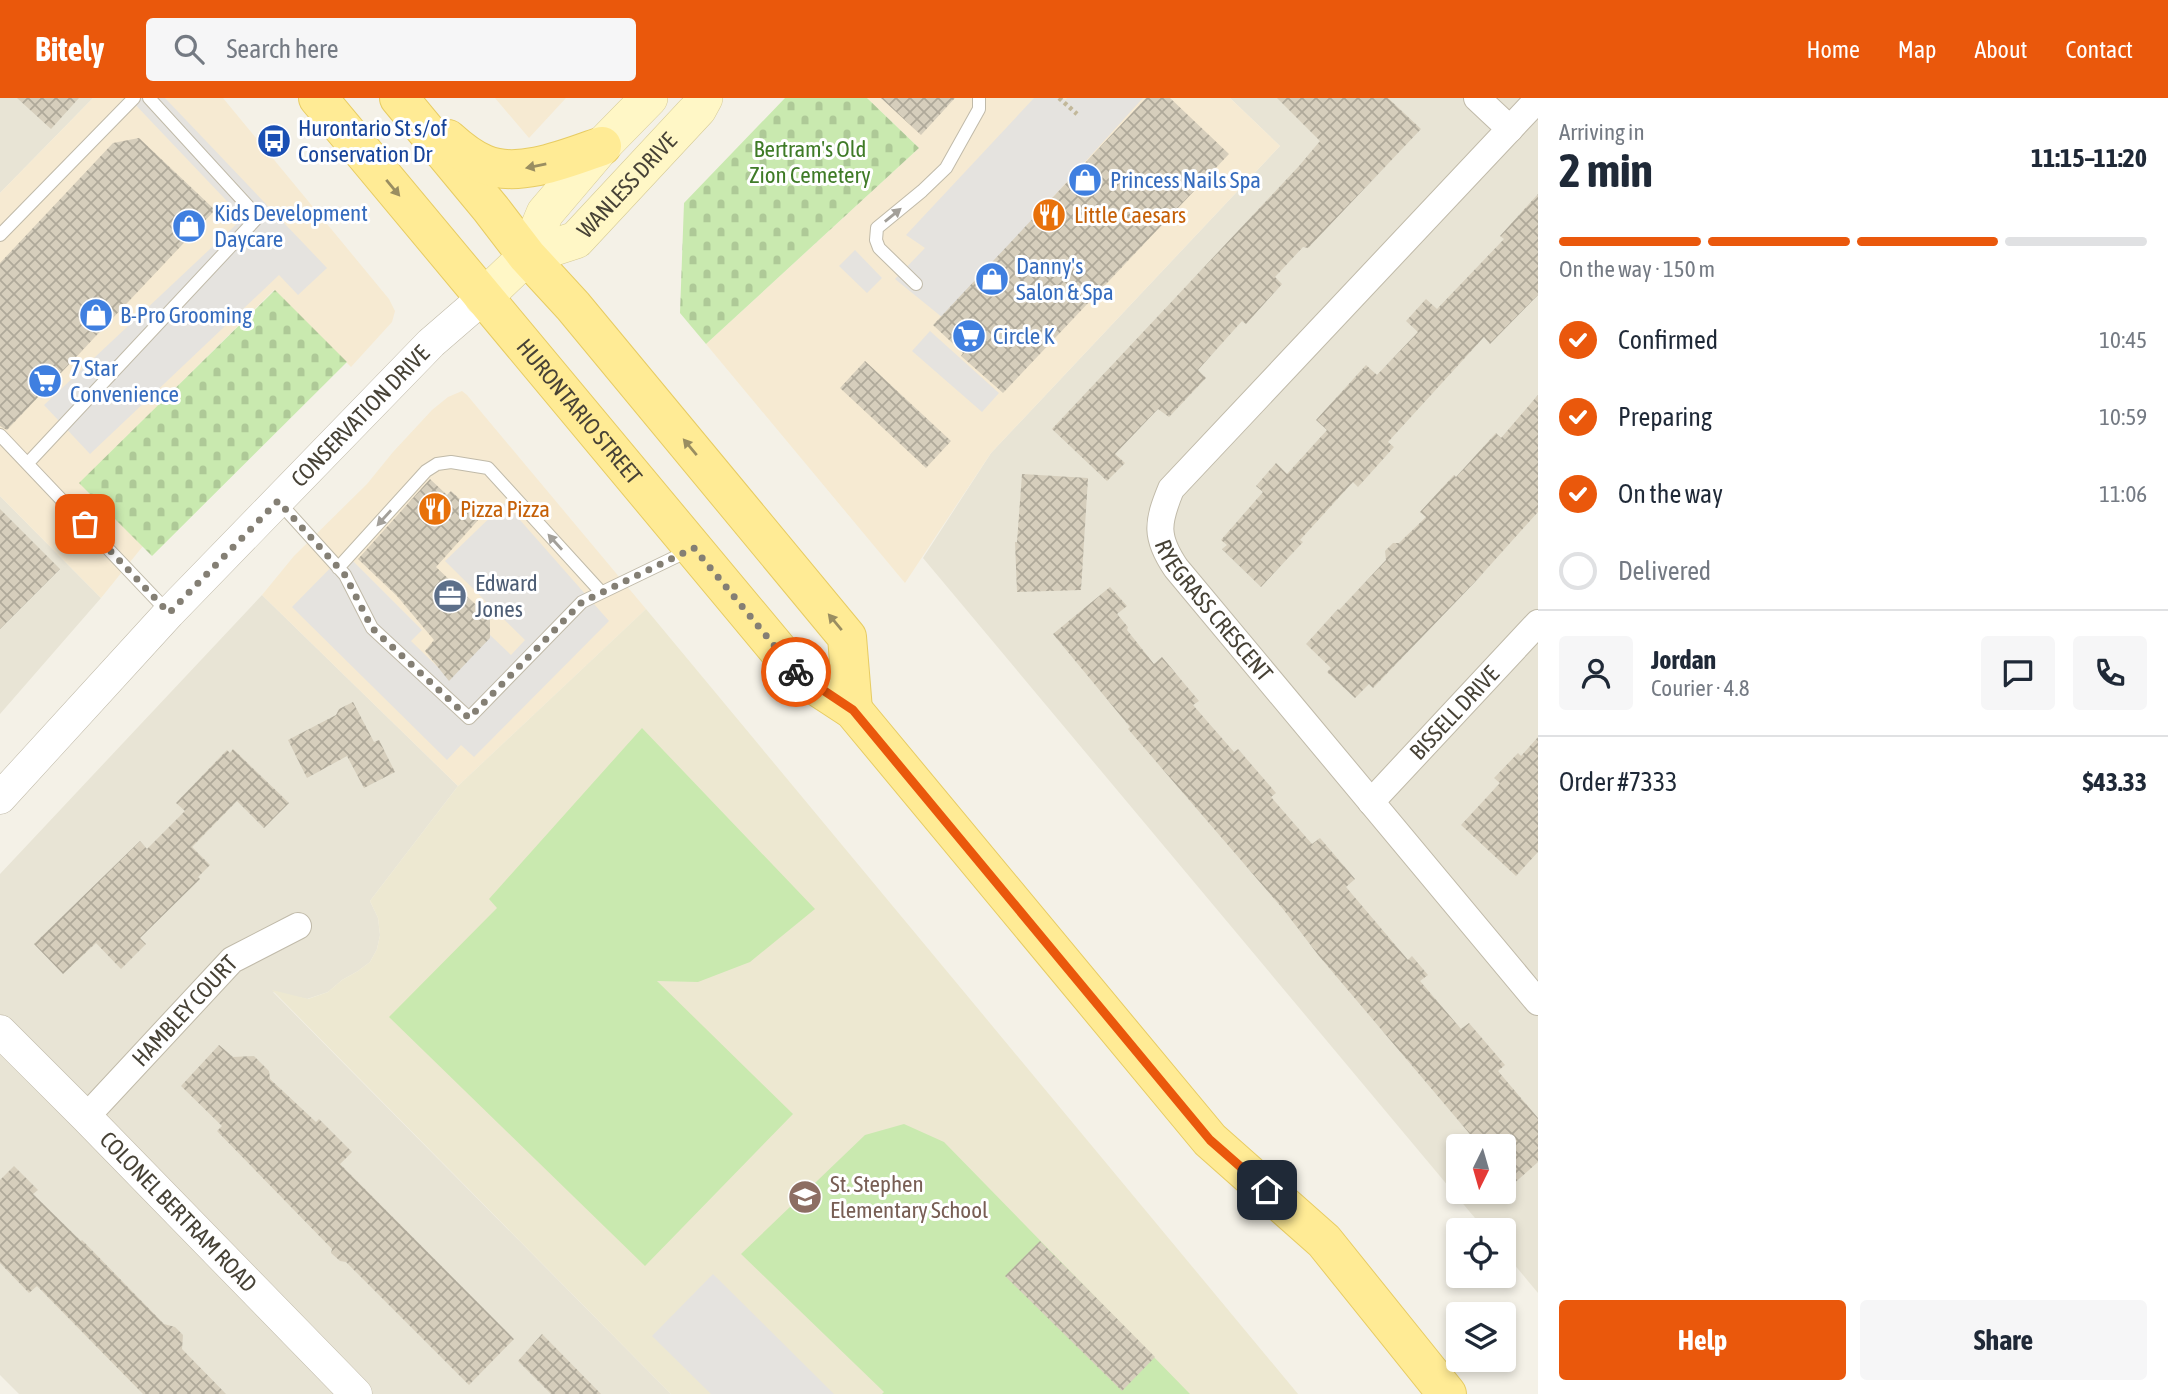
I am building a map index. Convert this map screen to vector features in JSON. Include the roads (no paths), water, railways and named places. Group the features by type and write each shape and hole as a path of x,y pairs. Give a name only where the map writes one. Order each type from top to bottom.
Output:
{"main road":[{"name":"HURONTARIO STREET","path":"318,98 798,674 853,710 1210,1140 1324,1241 1447,1394"},
{"path":"399,98 527,256 573,306 847,637 853,710"},
{"path":"405,98 464,153 486,166 512,169 534,167 602,146"},
{"name":"WANLESS DRIVE","path":"527,256 545,213 602,146 649,98"},
{"name":"WANLESS DRIVE","path":"527,256 576,240 698,109 704,98"},
{"name":"CONSERVATION DRIVE","path":"483,298 527,256"}],"street":[{"path":"1477,98 1510,129"},
{"name":"RYEGRASS CRESCENT","path":"1538,99 1171,489 1162,512 1159,533 1167,555 1176,568 1538,1002"},
{"name":"CONSERVATION DRIVE","path":"0,798 169,613 431,343 483,298"},
{"name":"BISSELL DRIVE","path":"1371,802 1538,623"},
{"name":"HAMBLEY COURT","path":"86,1117 232,960 298,926"},
{"name":"COLONEL BERTRAM ROAD","path":"0,1031 356,1394"}],"lane":[{"path":"0,235 134,98"},
{"path":"28,463 258,217 149,98"},
{"path":"916,284 879,248 876,240 877,228 946,168 979,109 979,98"},
{"path":"0,435 169,613"},
{"path":"338,568 426,471 437,464 451,462 488,467 601,592"},
{"path":"278,501 350,583 372,628 469,718 582,602 694,548"}],"place":[{"name":"Hurontario St s/of Conservation Dr","path":"274,141"},
{"name":"Princess Nails Spa","path":"1085,180"},
{"name":"Little Caesars","path":"1049,215"},
{"name":"Kids Development Daycare","path":"189,226"},
{"name":"Danny's Salon & Spa","path":"992,279"},
{"name":"B-Pro Grooming","path":"96,315"},
{"name":"Circle K","path":"969,336"},
{"name":"7 Star Convenience","path":"45,381"},
{"name":"Pizza Pizza","path":"435,509"},
{"name":"Edward Jones","path":"450,596"},
{"name":"St. Stephen Elementary School","path":"805,1197"}],"park label":[{"name":"Bertram's Old Zion Cemetery","path":"810,162"}]}
